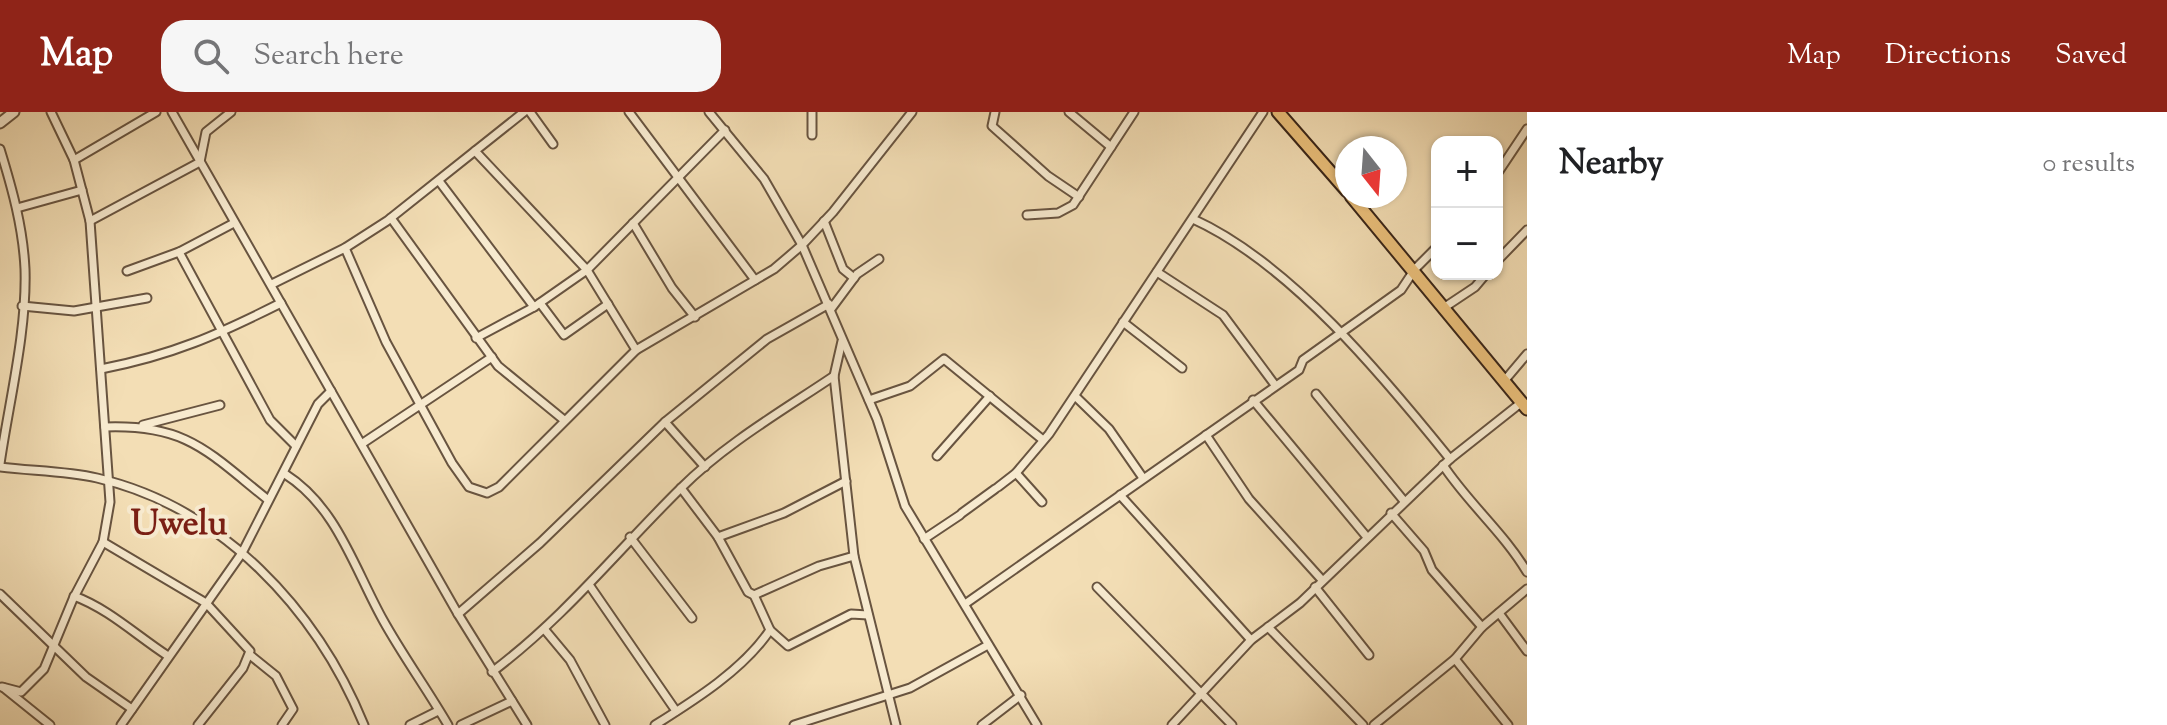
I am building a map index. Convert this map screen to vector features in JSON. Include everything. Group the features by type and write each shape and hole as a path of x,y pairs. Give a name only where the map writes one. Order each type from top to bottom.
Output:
{"main road":[{"path":"1278,112 1335,177"},
{"path":"1362,208 1415,269 1524,406"}],"street":[{"path":"0,123 14,112"},
{"path":"21,703 21,692 44,669 74,596 103,542 110,502 90,221 74,160 51,112"},
{"path":"74,160 156,112"},
{"path":"172,112 458,614 527,725"},
{"path":"200,162 206,132 231,112"},
{"path":"272,284 345,248 391,218 524,112"},
{"path":"530,112 553,144"},
{"path":"629,112 755,280"},
{"path":"709,112 764,179 802,245 869,400 905,506 1037,725"},
{"path":"345,248 386,342 452,463 469,487 487,493 499,487 636,350 755,280 802,245 912,112"},
{"path":"995,112 992,126 1048,176 1079,197"},
{"path":"1069,112 1111,147"},
{"path":"1027,215 1058,213 1079,197 1134,112"},
{"path":"924,539 1016,473 1043,440 1263,112"},
{"path":"812,135 813,113"},
{"path":"1503,165 1527,129"},
{"path":"476,338 537,305 587,270 725,130"},
{"path":"0,149 17,208 25,273 0,466 110,482 167,503 210,527 242,553 305,617 327,649 364,725"},
{"path":"475,151 587,270 636,350"},
{"path":"90,221 200,162"},
{"path":"439,181 564,335 608,304"},
{"path":"17,208 82,190"},
{"path":"391,218 492,357 539,403 564,420"},
{"path":"1193,219 1224,233 1267,266 1376,369 1446,462 1466,497 1510,545 1527,572"},
{"path":"824,221 843,269 854,278"},
{"path":"127,271 179,252 234,223"},
{"path":"633,223 672,288 695,317"},
{"path":"1503,255 1527,230"},
{"path":"179,252 270,420 296,446"},
{"path":"965,604 1299,370 1303,360 1401,290 1431,253"},
{"path":"458,614 540,543 665,422 767,339 830,307 854,278 879,259"},
{"path":"1157,272 1223,315 1275,385"},
{"path":"1445,307 1481,280"},
{"path":"22,306 74,311 147,298"},
{"path":"101,369 160,357 221,333 281,303"},
{"path":"1123,322 1182,368"},
{"path":"842,341 834,376 854,556 896,725"},
{"path":"1505,380 1527,354"},
{"path":"363,443 492,357"},
{"path":"869,400 910,386 944,359 1043,440"},
{"path":"492,672 545,630 590,586 630,537 705,467 834,376"},
{"path":"121,725 242,553 267,499 285,474 318,404 331,391"},
{"path":"1316,394 1404,501"},
{"path":"937,456 990,396"},
{"path":"1075,396 1109,429 1143,478"},
{"path":"1253,400 1366,536"},
{"path":"105,427 141,426 170,415 220,405"},
{"path":"1172,725 1251,640 1315,587 1446,462 1524,406"},
{"path":"665,422 705,467"},
{"path":"141,426 206,447 267,499"},
{"path":"1206,435 1249,499 1322,580"},
{"path":"1016,473 1042,502"},
{"path":"285,474 325,509 355,559 373,602 448,725"},
{"path":"718,537 784,513 846,481"},
{"path":"681,488 718,537 748,592 754,595 770,630 788,646 851,614 868,615"},
{"path":"1120,495 1251,640"},
{"path":"1391,513 1424,551 1432,570 1482,627"},
{"path":"630,537 692,618"},
{"path":"103,542 206,603 246,645 250,655 276,676 293,709 282,725"},
{"path":"754,595 819,566 854,556"},
{"path":"590,586 676,711"},
{"path":"1097,587 1200,696 1232,725"},
{"path":"1315,587 1369,655"},
{"path":"1374,725 1455,659 1482,627 1527,589"},
{"path":"0,594 86,677 132,709"},
{"path":"74,596 112,614 137,637 168,656"},
{"path":"1499,613 1527,651"},
{"path":"1268,627 1363,725"},
{"path":"545,630 570,660 605,725"},
{"path":"655,725 746,657 770,630"},
{"path":"794,725 891,695 930,678 988,645"},
{"path":"198,725 250,655"},
{"path":"1455,659 1508,725"},
{"path":"1,685 21,692"},
{"path":"1,685 43,723"},
{"path":"982,725 1021,695"},
{"path":"461,725 512,701"},
{"path":"410,725 438,711"}],"district":[{"name":"Uwelu","path":"179,525"}]}
